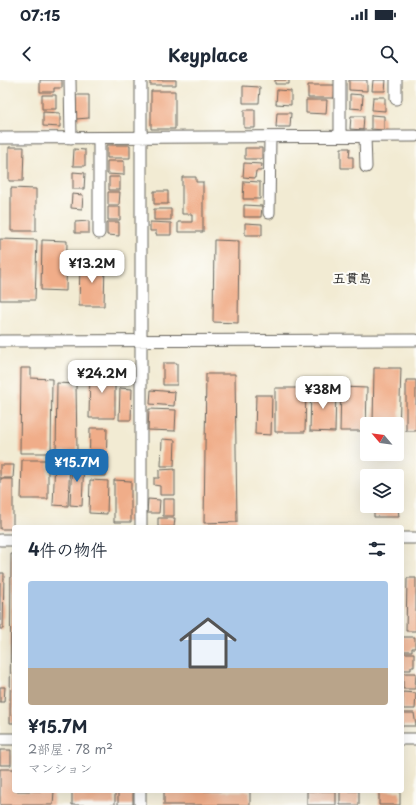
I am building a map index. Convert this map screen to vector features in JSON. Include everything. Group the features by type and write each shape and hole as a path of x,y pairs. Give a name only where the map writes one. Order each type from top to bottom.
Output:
{"street":[{"path":"70,80 71,138"},
{"path":"140,80 141,525"},
{"path":"340,80 340,136"},
{"path":"396,80 396,99"},
{"path":"365,136 366,167"},
{"path":"0,138 416,136"},
{"path":"269,213 270,137"},
{"path":"98,233 99,138"},
{"path":"0,341 416,340"},
{"path":"404,538 416,538"},
{"path":"0,540 12,540"},
{"path":"0,739 12,739"},
{"path":"404,740 416,739"},
{"path":"140,793 140,805"}],"building":[{"path":"40,80 62,80 62,88 54,88 54,92 40,92"},
{"path":"150,80 176,80 176,85 150,85"},
{"path":"275,80 289,80 289,84 275,84"},
{"path":"349,80 367,80 367,91 349,90"},
{"path":"373,80 386,80 385,91 372,91"},
{"path":"308,85 335,85 334,98 308,98"},
{"path":"243,86 260,87 259,103 243,103"},
{"path":"277,90 291,91 291,105 276,104"},
{"path":"151,91 175,91 175,129 151,129"},
{"path":"350,94 363,95 362,109 350,108"},
{"path":"42,95 56,95 56,109 42,109"},
{"path":"76,95 89,95 89,118 76,119"},
{"path":"373,97 385,97 385,111 372,110"},
{"path":"306,100 327,100 326,114 306,113"},
{"path":"244,110 255,110 255,128 244,128"},
{"path":"43,112 60,113 60,127 43,126"},
{"path":"277,113 291,113 290,127 276,127"},
{"path":"371,115 384,116 384,130 371,129"},
{"path":"351,116 364,116 363,130 350,129"},
{"path":"107,145 130,145 130,158 107,158"},
{"path":"9,147 24,147 23,181 9,181"},
{"path":"245,148 262,148 262,159 245,159"},
{"path":"341,148 350,148 349,157 353,157 353,168 341,168"},
{"path":"74,149 85,150 85,166 73,166"},
{"path":"107,161 124,161 124,175 107,174"},
{"path":"244,163 262,164 261,171 256,171 255,178 243,177"},
{"path":"73,172 85,173 84,189 73,189"},
{"path":"109,177 120,177 120,190 109,190"},
{"path":"182,177 196,177 196,182 203,182 203,232 178,232 178,222 192,222 192,214 182,214"},
{"path":"244,181 260,182 260,199 243,199"},
{"path":"11,188 36,189 36,231 11,231"},
{"path":"154,191 168,191 168,204 154,204"},
{"path":"108,192 120,192 119,205 108,205"},
{"path":"72,194 83,195 82,209 71,208"},
{"path":"244,205 262,206 261,217 244,217"},
{"path":"108,207 120,207 120,220 108,220"},
{"path":"154,209 171,209 171,220 154,220"},
{"path":"89,221 89,233 75,233 75,222"},
{"path":"107,222 119,222 119,236 107,235"},
{"path":"150,222 171,223 171,235 156,235 156,231 150,231"},
{"path":"245,223 262,224 262,235 245,235"},
{"path":"0,239 37,240 35,300 0,300"},
{"path":"42,240 67,241 66,291 41,290"},
{"path":"214,240 239,241 238,323 213,322"},
{"path":"80,263 105,263 104,306 79,306"},
{"path":"163,363 177,363 177,385 163,385"},
{"path":"21,368 31,368 31,378 52,379 51,453 20,453"},
{"path":"374,368 401,368 399,417 373,417"},
{"path":"90,370 115,371 115,418 89,418"},
{"path":"206,374 235,374 237,522 204,523"},
{"path":"406,380 416,380 416,431 406,431"},
{"path":"57,383 76,384 77,451 56,452"},
{"path":"341,387 367,388 366,417 360,417 360,431 340,431"},
{"path":"120,388 132,389 131,420 119,420"},
{"path":"275,388 306,388 305,432 275,432"},
{"path":"311,388 336,388 335,432 310,431"},
{"path":"151,390 175,392 174,406 150,404"},
{"path":"256,395 272,395 271,435 255,434"},
{"path":"149,409 176,410 175,431 148,430"},
{"path":"90,428 107,428 106,476 89,475"},
{"path":"162,439 175,440 174,466 161,466"},
{"path":"22,460 48,460 48,499 21,499"},
{"path":"55,460 70,461 68,506 53,505"},
{"path":"72,460 84,460 82,506 70,505"},
{"path":"0,465 14,465 13,478 0,478"},
{"path":"175,469 175,495 160,495 160,486 154,485 154,478 159,478 159,470"},
{"path":"0,479 13,479 12,529 0,529"},
{"path":"90,480 108,481 107,514 89,513"},
{"path":"114,480 131,481 131,522 114,522"},
{"path":"148,499 160,500 159,513 147,513"},
{"path":"163,499 174,499 174,516 163,516"},
{"path":"374,513 399,513 399,517 374,517"},
{"path":"158,518 175,518 174,525 158,525"},
{"path":"11,554 12,554 12,723 10,723"},
{"path":"0,573 4,573 3,629 0,629"},
{"path":"407,578 416,578 416,631 406,631"},
{"path":"404,637 415,637 415,648 412,648 412,651 404,651"},
{"path":"404,653 414,653 414,667 411,667 411,670 404,670"},
{"path":"404,673 416,673 415,689 404,689"},
{"path":"0,687 5,687 4,702 0,702"},
{"path":"404,692 416,693 415,709 404,709"},
{"path":"404,713 414,713 416,726 404,726"},
{"path":"0,750 11,750 11,765 0,765"},
{"path":"0,769 12,769 12,793 54,793 53,805 0,805"},
{"path":"72,793 115,793 115,805 72,805"},
{"path":"118,793 133,793 133,805 118,805"},
{"path":"164,793 250,793 250,805 164,805"},
{"path":"307,793 336,793 336,805 307,805"},
{"path":"340,793 359,793 359,805 340,805"},
{"path":"379,793 400,793 400,805 379,805"}],"district":[{"name":"五貫島","path":"352,278"}]}
